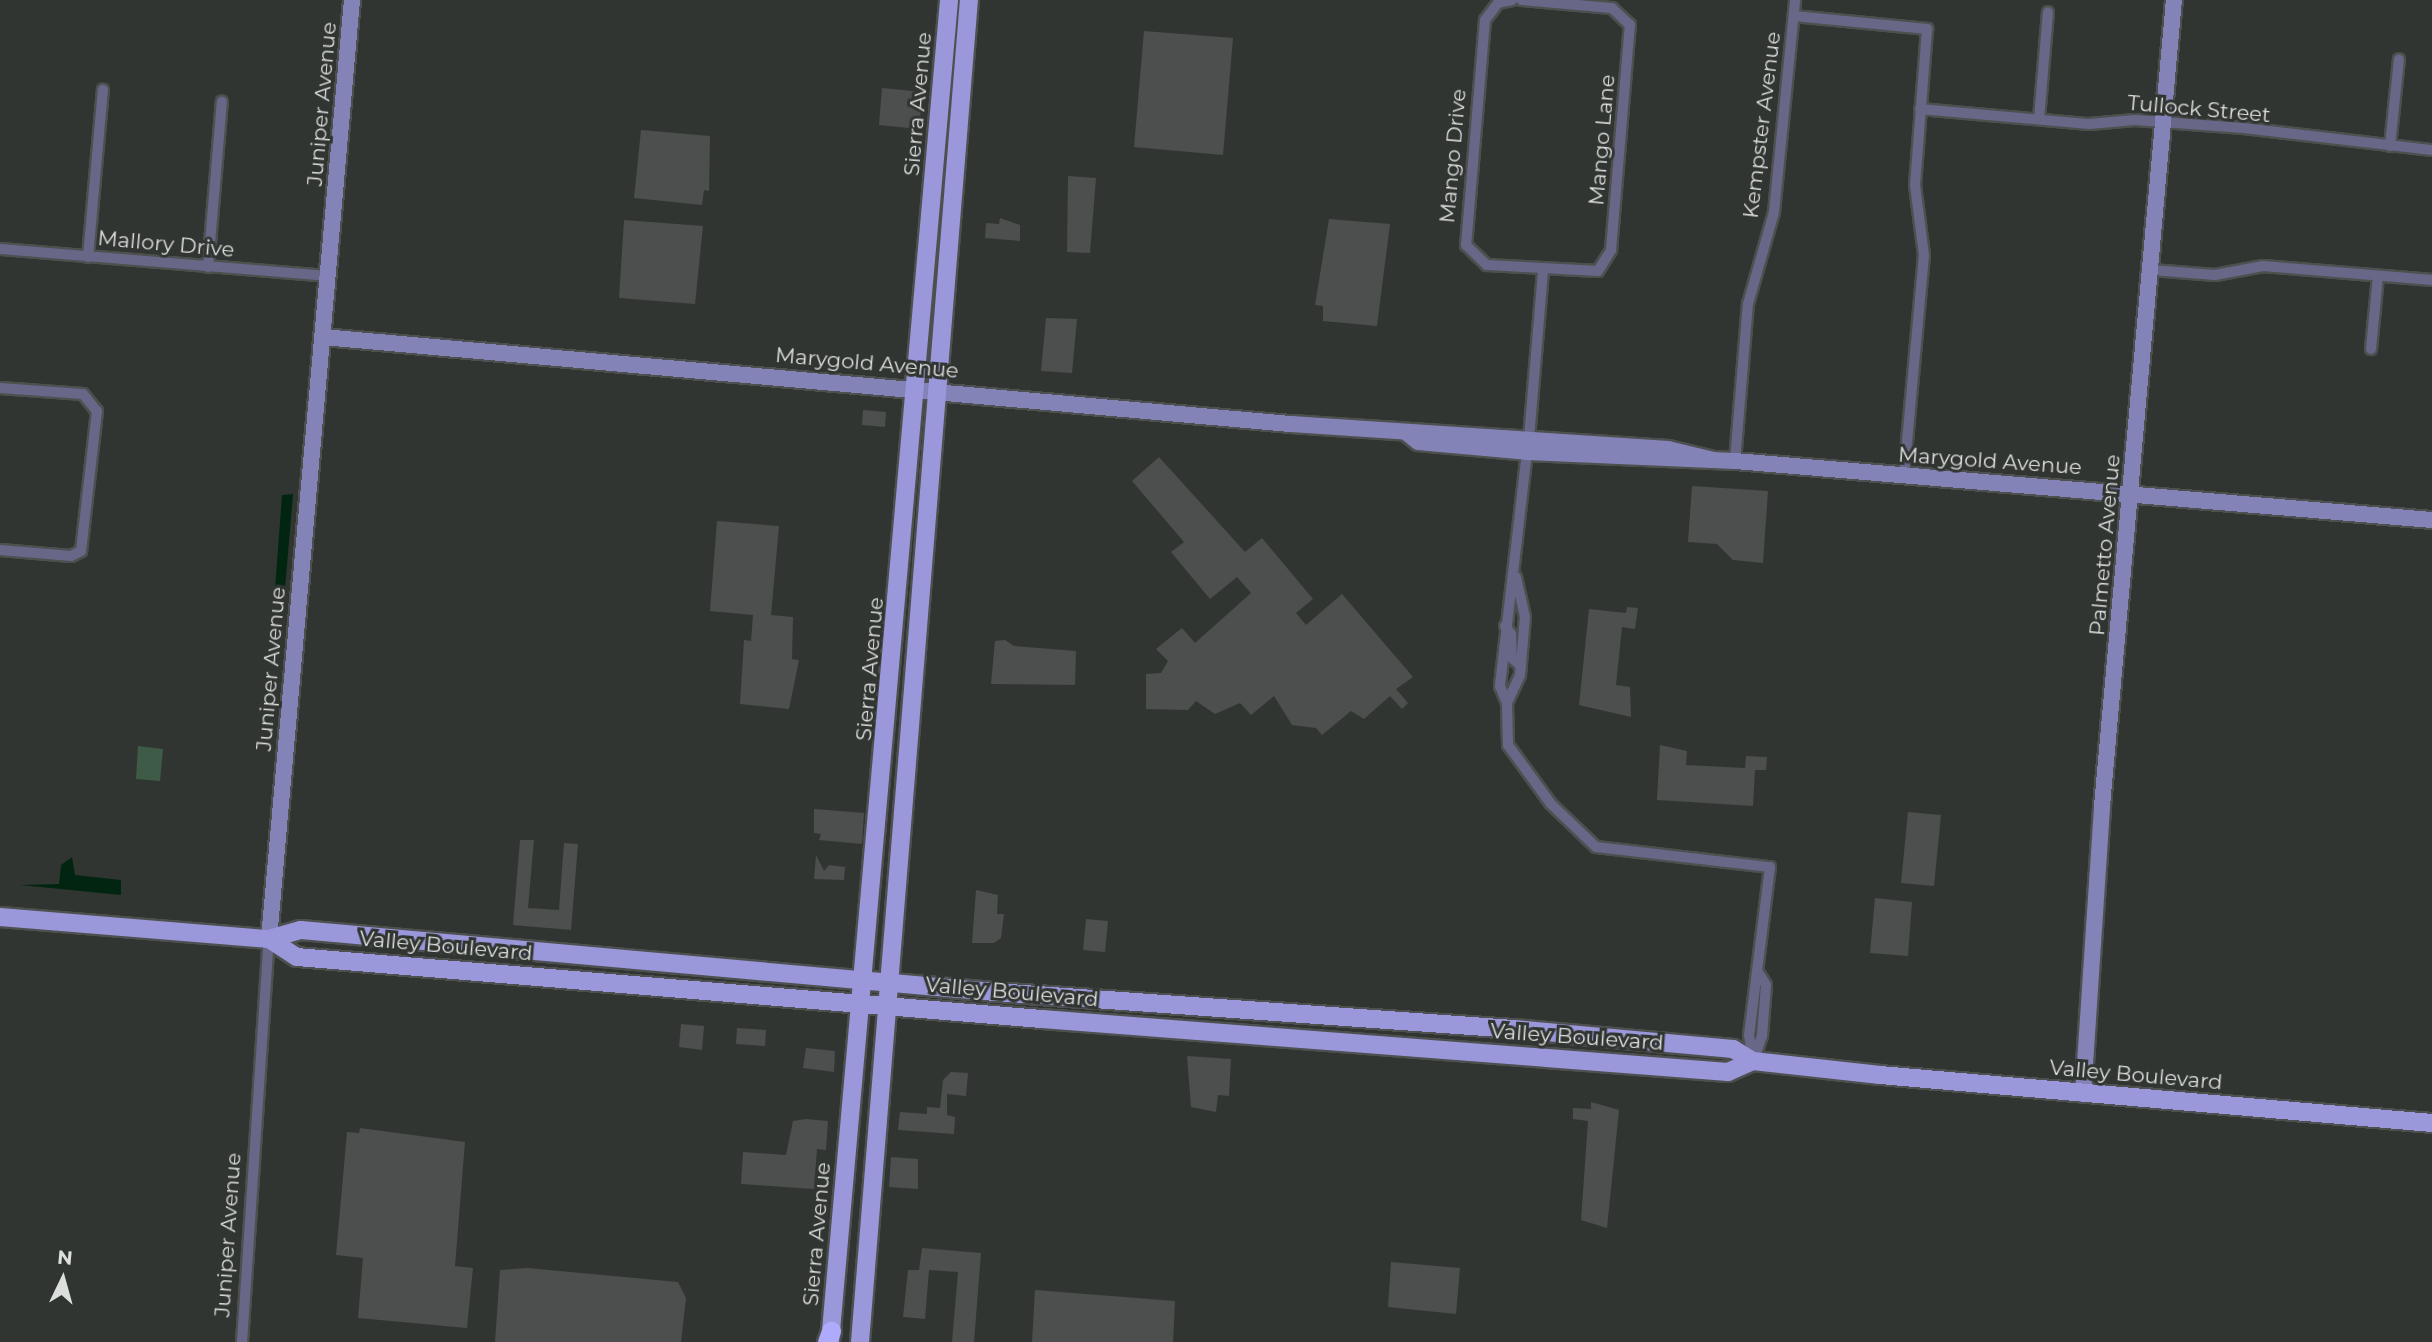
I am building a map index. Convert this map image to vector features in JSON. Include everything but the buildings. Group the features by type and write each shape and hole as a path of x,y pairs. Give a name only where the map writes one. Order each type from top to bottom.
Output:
{"main road":[{"name":"Sierra Avenue","path":"829,1338 864,980 949,0"},
{"name":"Sierra Avenue","path":"860,1342 969,0"},
{"path":"948,19 954,48 949,123 959,127"},
{"name":"Valley Boulevard","path":"0,917 269,939 301,930 888,982 1474,1026 1733,1049 1753,1061 2083,1094 2432,1124"},
{"name":"Valley Boulevard","path":"269,939 298,957 1728,1072 1753,1061"},
{"path":"1391,1046 1406,1038 1474,1026"}],"street":[{"name":"Juniper Avenue","path":"242,1342 269,939 352,0"},
{"name":"Mango Drive","path":"1512,0 1498,3 1485,20 1466,245 1483,264 1544,270"},
{"path":"1521,0 1566,2"},
{"name":"Kempster Avenue","path":"1735,461 1748,304 1774,212 1795,0"},
{"name":"Palmetto Avenue","path":"2083,1094 2174,0"},
{"name":"Mango Lane","path":"1544,270 1594,272 1609,257 1631,29 1612,8 1566,2"},
{"path":"2039,119 2048,12"},
{"path":"1794,16 1927,29 1915,193 1924,255 1904,475"},
{"path":"2390,146 2399,59"},
{"path":"88,257 103,90"},
{"path":"208,267 222,102"},
{"name":"Tullock Street","path":"1920,109 2039,119 2164,122 2432,150"},
{"name":"Mallory Drive","path":"0,249 328,276"},
{"path":"2152,270 2215,275 2263,266 2432,280"},
{"path":"1507,703 1500,686 1505,626 1516,577 1544,270"},
{"path":"2371,349 2378,276"},
{"name":"Marygold Avenue","path":"323,337 917,388 1528,445 2432,520"},
{"path":"0,388 83,394 97,411 86,537 81,551 71,556 0,550"},
{"name":"Marygold Avenue","path":"1528,445 1645,454 1668,449 1713,460"},
{"path":"1516,577 1525,617 1521,666 1507,703 1505,734 1513,755 1551,804 1596,847 1770,867 1760,975 1766,985 1762,1037 1753,1061"},
{"path":"1505,626 1511,634 1512,658 1521,666"}],"shaded area":[{"path":"293,494 285,589 275,589 282,495"},
{"path":"138,746 163,749 160,781 136,779"},
{"path":"72,857 75,875 121,880 121,895 20,885 59,884 61,865"}]}
